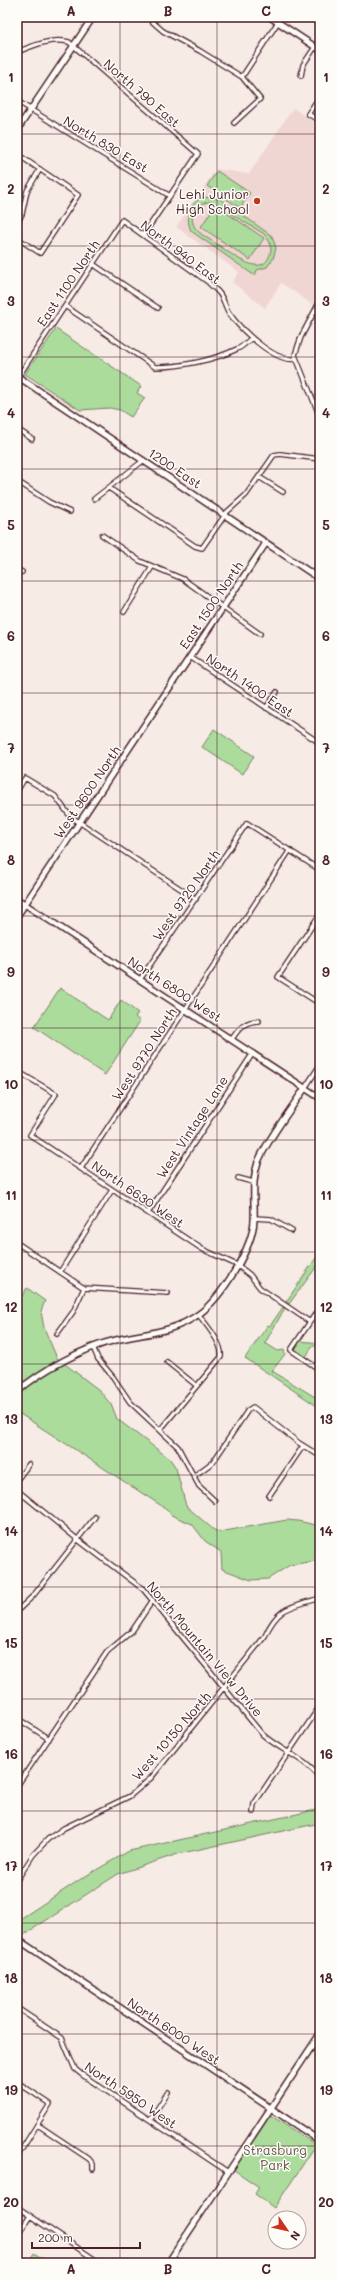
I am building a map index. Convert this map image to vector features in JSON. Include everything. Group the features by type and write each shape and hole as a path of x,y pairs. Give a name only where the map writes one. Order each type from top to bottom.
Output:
{"street":[{"path":"17,130 93,17"},
{"path":"147,17 168,34 200,51 242,77 260,99 234,123"},
{"path":"270,17 320,50"},
{"path":"242,77 278,22"},
{"name":"North 790 East","path":"17,52 46,41 59,40 69,42 198,154 170,196"},
{"path":"301,76 303,65 314,47"},
{"path":"320,96 308,114 320,121"},
{"name":"North 830 East","path":"17,101 71,133 170,196"},
{"path":"17,154 78,195 40,253 17,238"},
{"path":"17,224 22,214 27,191 40,169"},
{"path":"144,234 170,196"},
{"name":"North 940 East","path":"122,220 144,234 220,293 228,313 252,338 279,356 286,359 296,359"},
{"name":"East 1100 North","path":"18,376 122,220"},
{"path":"93,264 158,308"},
{"path":"320,301 297,344 296,359 320,417"},
{"path":"65,306 155,367 172,367 219,355 238,349 252,338"},
{"name":"1200 East","path":"18,376 320,579"},
{"path":"17,429 32,439"},
{"path":"109,488 200,548 205,546 225,515 246,495 271,458 280,454 320,459"},
{"path":"94,499 144,460"},
{"path":"259,477 283,492"},
{"path":"17,481 49,502 70,512"},
{"path":"102,536 152,567 183,579 260,634"},
{"name":"East 1500 North","path":"175,680 266,543"},
{"path":"124,612 152,567"},
{"path":"17,569 22,572"},
{"name":"North 1400 East","path":"190,657 320,743"},
{"name":"West 9600 North","path":"17,916 175,680"},
{"path":"266,708 277,692"},
{"path":"17,791 25,778 55,796 65,811 196,899"},
{"name":"West 9720 North","path":"140,978 196,899 247,823 290,850"},
{"path":"290,850 320,870"},
{"name":"West 9770 North","path":"81,1168 290,850"},
{"name":"North 6800 West","path":"17,899 140,978 320,1098"},
{"path":"320,914 278,976 320,1004"},
{"path":"232,1039 238,1029 249,1021 258,1021"},
{"name":"West Vintage Lane","path":"148,1212 253,1053"},
{"path":"17,1392 66,1360 93,1347 116,1340 164,1331 199,1314 213,1301 246,1252 252,1235 254,1218 253,1182 258,1162 320,1065"},
{"name":"North 6630 West","path":"17,1071 56,1094 30,1135 202,1249 237,1265 250,1275 260,1288 310,1322"},
{"path":"238,1178 253,1182"},
{"path":"60,1272 112,1190"},
{"path":"254,1218 271,1219 292,1231"},
{"path":"17,1243 84,1288 168,1293"},
{"path":"56,1334 72,1312 84,1288"},
{"path":"320,1307 291,1350 320,1370"},
{"path":"160,1430 221,1355 213,1336 199,1314"},
{"path":"93,1347 98,1360 113,1377 133,1407 160,1430 181,1452 201,1489 215,1501"},
{"path":"168,1362 197,1386"},
{"path":"194,1476 213,1462 251,1407 257,1408 303,1446 320,1456"},
{"path":"269,1496 303,1446"},
{"path":"17,1480 29,1464"},
{"name":"North Mountain View Drive","path":"17,1490 77,1539 143,1589 262,1734 274,1745 314,1769 319,1777"},
{"path":"17,1612 33,1596 95,1517"},
{"name":"West 10150 North","path":"17,1880 34,1855 48,1839 64,1828 130,1796 151,1778 266,1636 278,1614 288,1608 320,1598"},
{"path":"17,1786 107,1652 132,1631 153,1600"},
{"path":"253,1812 254,1804 320,1706"},
{"path":"17,1718 49,1739"},
{"name":"North 6000 West","path":"18,1942 320,2141"},
{"name":"North 5950 West","path":"17,2008 62,2038 75,2069 81,2074 228,2172"},
{"path":"168,2263 320,2034"},
{"path":"17,2082 50,2104 17,2157"},
{"path":"150,2120 168,2092"},
{"path":"38,2125 89,2159 93,2164 93,2169"},
{"path":"17,2207 100,2263"},
{"path":"17,2236 30,2216"}],"shaded area":[{"name":"Lehi Junior High School","path":"293,108 320,126 320,292 313,305 281,283 265,308 232,282 239,272 176,227 216,169 249,174"}],"green space":[{"path":"217,171 250,193 240,208 207,186"},
{"path":"204,197 220,199 272,236 276,248 273,259 267,267 257,270 255,276 191,231 188,220 190,211 195,202","holes":["212,202 264,234 269,241 271,249 268,259 263,264 249,264 198,232 193,224 193,214 202,204"]},
{"path":"215,205 264,238 250,260 201,227"},
{"path":"56,329 141,386 137,393 145,398 131,417 120,410 110,408 80,410 25,374"},
{"path":"214,729 254,756 242,774 202,747"},
{"path":"60,988 108,1020 121,1000 138,1013 135,1017 140,1021 105,1075 34,1027"},
{"path":"320,1252 320,1262 289,1304 286,1302"},
{"path":"27,1288 45,1301 41,1311 44,1328 57,1358 99,1390 112,1406 117,1419 170,1459 176,1468 186,1506 214,1530 219,1532 287,1520 320,1526 320,1560 290,1565 268,1579 251,1580 222,1569 221,1552 205,1541 192,1524 171,1515 168,1510 17,1412 17,1304"},
{"path":"283,1307 285,1308 265,1343 278,1351 284,1350 285,1354 272,1371 320,1400 320,1408 245,1358 268,1325 270,1326"},
{"path":"300,1341 320,1343 320,1346 312,1346 306,1357 295,1349"},
{"path":"320,1809 320,1823 178,1854 118,1874 22,1936 17,1933 17,1921 84,1877 129,1851"},
{"name":"Strasburg Park","path":"270,2115 316,2145 274,2208 255,2194 259,2187 234,2170"},
{"path":"34,2253 49,2263 28,2263"}],"place":[{"name":"Lehi Junior High School","path":"257,201"}]}
